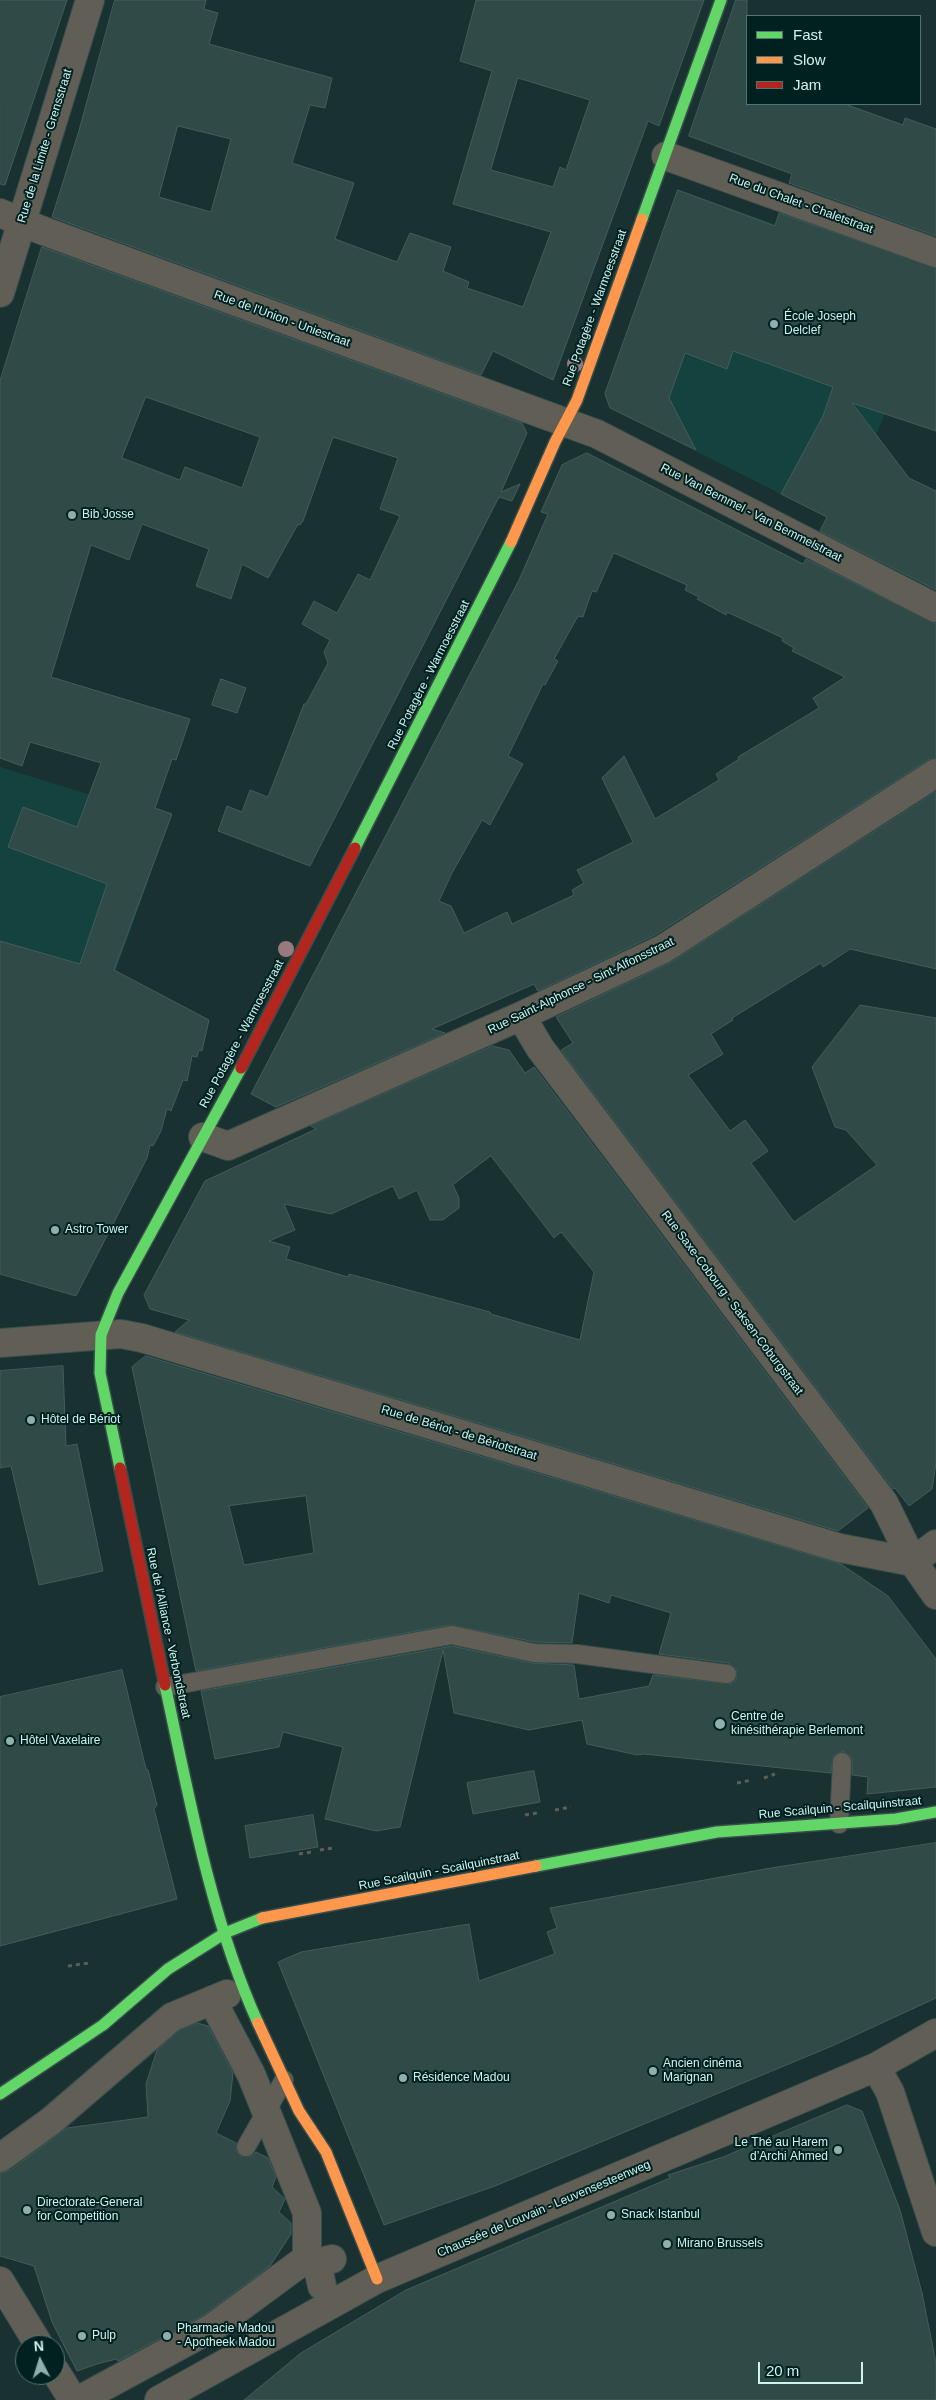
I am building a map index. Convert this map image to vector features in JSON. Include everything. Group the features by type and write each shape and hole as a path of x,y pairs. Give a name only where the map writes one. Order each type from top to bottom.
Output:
{"street":[{"name":"Rue de la Limite - Grensstraat","path":"0,292 11,217 90,0"},
{"name":"Rue Potagère - Warmoesstraat","path":"101,1335 118,1293 251,1048 496,573 576,400 721,0"},
{"name":"Rue du Chalet - Chaletstraat","path":"666,156 936,253"},
{"name":"Rue de l'Union - Uniestraat","path":"11,217 41,230 565,422"},
{"name":"Rue Van Bemmel - Van Bemmelstraat","path":"565,422 597,434 936,608"},
{"name":"Rue Saint-Alphonse - Sint-Alfonsstraat","path":"202,1137 228,1146 521,1016 663,949 936,773"},
{"name":"Rue Saxe-Cobourg - Saksen-Coburgstraat","path":"521,1016 540,1048 884,1504 914,1562 936,1595"},
{"name":"Rue de Bériot - de Bériotstraat","path":"0,1343 121,1334 142,1338 840,1548 914,1562"},
{"name":"Rue de l'Alliance - Verbondstraat","path":"101,1335 100,1373 165,1687 209,1879 242,1988 299,2111 326,2152 377,2279"},
{"path":"914,1562 936,1544"},
{"name":"Rue Scailquin - Scailquinstraat","path":"0,2094 103,2025 168,1969 225,1933 253,1920 717,1832 896,1819 936,1812"},
{"path":"0,2158 51,2121 172,2017 220,1997 307,2213 319,2267 79,2400"},
{"name":"Chaussée de Louvain - Leuvensesteenweg","path":"159,2400 377,2279 876,2067 936,2033"},
{"path":"876,2067 890,2092 936,2232"},
{"path":"0,2281 33,2335"},
{"path":"64,2385 73,2400"}],"lane":[{"path":"165,1687 452,1635 534,1653 577,1654 728,1674"},
{"path":"839,1824 842,1762"},
{"path":"246,2147 284,2080"}],"path":[{"path":"764,1778 775,1774"},
{"path":"737,1783 752,1780"},
{"path":"555,1810 571,1807"},
{"path":"525,1815 537,1813"},
{"path":"320,1850 333,1848"},
{"path":"299,1854 311,1852"},
{"path":"68,1966 89,1963"}],"shaded area":[{"name":"École Joseph Delclef","path":"677,190 783,227 903,368 870,451 834,521 610,408 605,394"},
{"path":"0,767 156,815 140,862 149,879 103,1006 0,983"}],"building":[{"path":"0,0 67,0 5,185 0,184"},
{"path":"115,0 206,0 204,9 218,13 209,44 332,78 325,108 310,105 292,163 354,183 335,239 397,262 410,233 451,247 443,271 469,282 467,288 523,307 551,232 453,204 492,71 460,61 476,0 704,0 659,126 648,121 553,380 493,351 481,375 52,217 78,134","holes":["518,78 590,100 566,170 560,167 553,187 491,170","178,126 231,139 211,212 159,197"]},
{"path":"736,0 747,0 746,105 848,105 903,125 905,118 936,129 936,236 789,183 792,174 689,136"},
{"name":"École Joseph Delclef","path":"678,190 775,226 779,213 936,268 936,431 852,403 909,478 936,491 936,590 820,531 827,517 781,494 823,416 833,387 733,351 727,369 685,353 669,398 696,450 610,408 605,394"},
{"path":"42,247 522,423 527,433 501,492 520,484 512,501 499,497 310,866 218,831 227,806 242,812 250,790 268,797 304,704 306,704 328,663 324,652 330,640 302,624 314,601 337,613 358,574 370,580 400,516 380,509 398,458 333,437 303,521 300,525 298,524 268,578 242,564 231,599 196,586 209,549 142,524 129,560 91,545 51,677 190,719 176,760 172,759 155,808 172,814 114,970 209,1020 202,1051 199,1050 197,1057 192,1056 187,1081 183,1080 171,1111 167,1109 161,1131 153,1146 150,1145 147,1158 76,1296 0,1274 0,941 80,964 107,884 8,847 23,807 77,827 101,763 30,742 22,766 0,758 0,381","holes":["146,397 260,437 242,488 185,467 180,480 122,458"]},
{"path":"587,453 803,564 806,559 936,624 936,758 928,760 655,935 538,991 534,984 432,1029 445,1033 276,1107 251,1094 519,580 548,514 541,512 562,465","holes":["614,553 687,585 685,590 699,597 697,599 726,615 727,612 783,638 782,641 794,648 792,651 845,677 813,698 819,708 738,757 739,759 716,774 719,780 655,819 624,756 602,778 633,842 577,870 584,883 572,890 574,895 512,924 507,912 464,933 451,906 439,901 452,873 482,820 490,825 523,764 508,756 543,684 545,685 558,661 554,659 578,616 583,617 592,591 596,592"]},
{"path":"221,679 246,688 237,713 212,705"},
{"path":"936,792 936,969 850,949 823,967 821,963 732,1018 733,1020 711,1034 723,1054 688,1075 730,1131 745,1120 768,1151 751,1163 794,1222 877,1165 846,1130 835,1127 812,1067 860,1005 936,1018 936,1463 932,1489 909,1506 895,1488 893,1489 561,1050 573,1043 556,1017 671,962"},
{"path":"493,1046 509,1050 525,1073 534,1067 868,1508 838,1531 175,1332 189,1320 150,1309 144,1295 205,1181 316,1129 311,1126","holes":["491,1156 554,1238 561,1232 594,1272 580,1340 491,1314 490,1312 349,1274 348,1277 286,1259 290,1247 269,1241 295,1230 284,1204 331,1214 393,1186 399,1199 417,1190 430,1220 443,1220 459,1208 459,1198 453,1185"]},
{"path":"146,1356 841,1564 888,1596 936,1659 936,1787 867,1794 868,1777 852,1775 852,1758 843,1751 833,1757 831,1773 644,1754 637,1755 587,1744 582,1720 529,1730 454,1713 443,1650 400,1827 376,1831 325,1819 343,1747 283,1732 279,1747 215,1759 201,1691 452,1646 532,1663 574,1665 579,1699 649,1686 653,1675 731,1684 736,1680 737,1670 728,1663 659,1654 671,1613 611,1595 609,1603 579,1593 572,1643 535,1642 450,1625 196,1671 132,1367","holes":["306,1496 314,1553 244,1565 229,1506"]},
{"path":"63,1366 66,1446 77,1444 103,1571 39,1585 11,1466 0,1468 0,1371"},
{"path":"122,1670 146,1769 148,1770 157,1805 154,1809 177,1899 0,1946 0,1697"},
{"path":"534,1771 540,1802 473,1814 467,1783"},
{"path":"313,1815 318,1847 250,1858 245,1826"},
{"path":"936,1843 936,1998 832,2046 495,2186 384,2225 278,1962 301,1952 469,1924 479,1981 555,1954 547,1932 557,1928 550,1908 771,1868"},
{"path":"197,2023 208,2026 233,2073 230,2101 216,2133 236,2143 237,2152 241,2156 251,2156 256,2152 268,2158 276,2177 272,2187 285,2199 279,2212 291,2223 291,2234 270,2266 204,2315 118,2361 116,2359 77,2371 65,2347 65,2335 59,2335 52,2322 34,2266 0,2256 0,2173 9,2171 67,2128 148,2117 146,2084 157,2050 180,2030"},
{"path":"847,2105 862,2111 900,2210 922,2293 936,2363 936,2400 244,2400 301,2353 406,2290 670,2178 668,2175 723,2157"}],"traffic: fast":[{"path":"642,219 721,0"},
{"path":"355,848 511,542"},
{"path":"120,1468 100,1373 101,1335 118,1293 241,1068"},
{"path":"165,1685 214,1900 241,1983 258,2023"},
{"path":"536,1866 717,1832 896,1819 936,1812"},
{"path":"0,2094 103,2025 168,1969 225,1933 262,1918"}],"traffic: slow":[{"path":"511,542 555,442 577,400 642,219"},
{"path":"262,1918 536,1866"},
{"path":"258,2023 299,2111 326,2152 377,2279"}],"traffic: jam":[{"path":"241,1068 355,848"},
{"path":"120,1468 165,1685"}],"place":[{"name":"École Joseph Delclef","path":"774,324"},
{"name":"Bib Josse","path":"72,515"},
{"name":"Astro Tower","path":"55,1230"},
{"name":"Hôtel de Bériot","path":"31,1420"},
{"name":"Centre de kinésithérapie Berlemont","path":"720,1724"},
{"name":"Hôtel Vaxelaire","path":"10,1741"},
{"name":"Ancien cinéma Marignan","path":"653,2071"},
{"name":"Résidence Madou","path":"403,2078"},
{"name":"Le Thé au Harem d’Archi Ahmed","path":"838,2150"},
{"name":"Directorate-General for Competition","path":"27,2210"},
{"name":"Snack Istanbul","path":"611,2215"},
{"name":"Mirano Brussels","path":"667,2244"},
{"name":"Pulp","path":"82,2336"},
{"name":"Pharmacie Madou - Apotheek Madou","path":"167,2336"}]}
